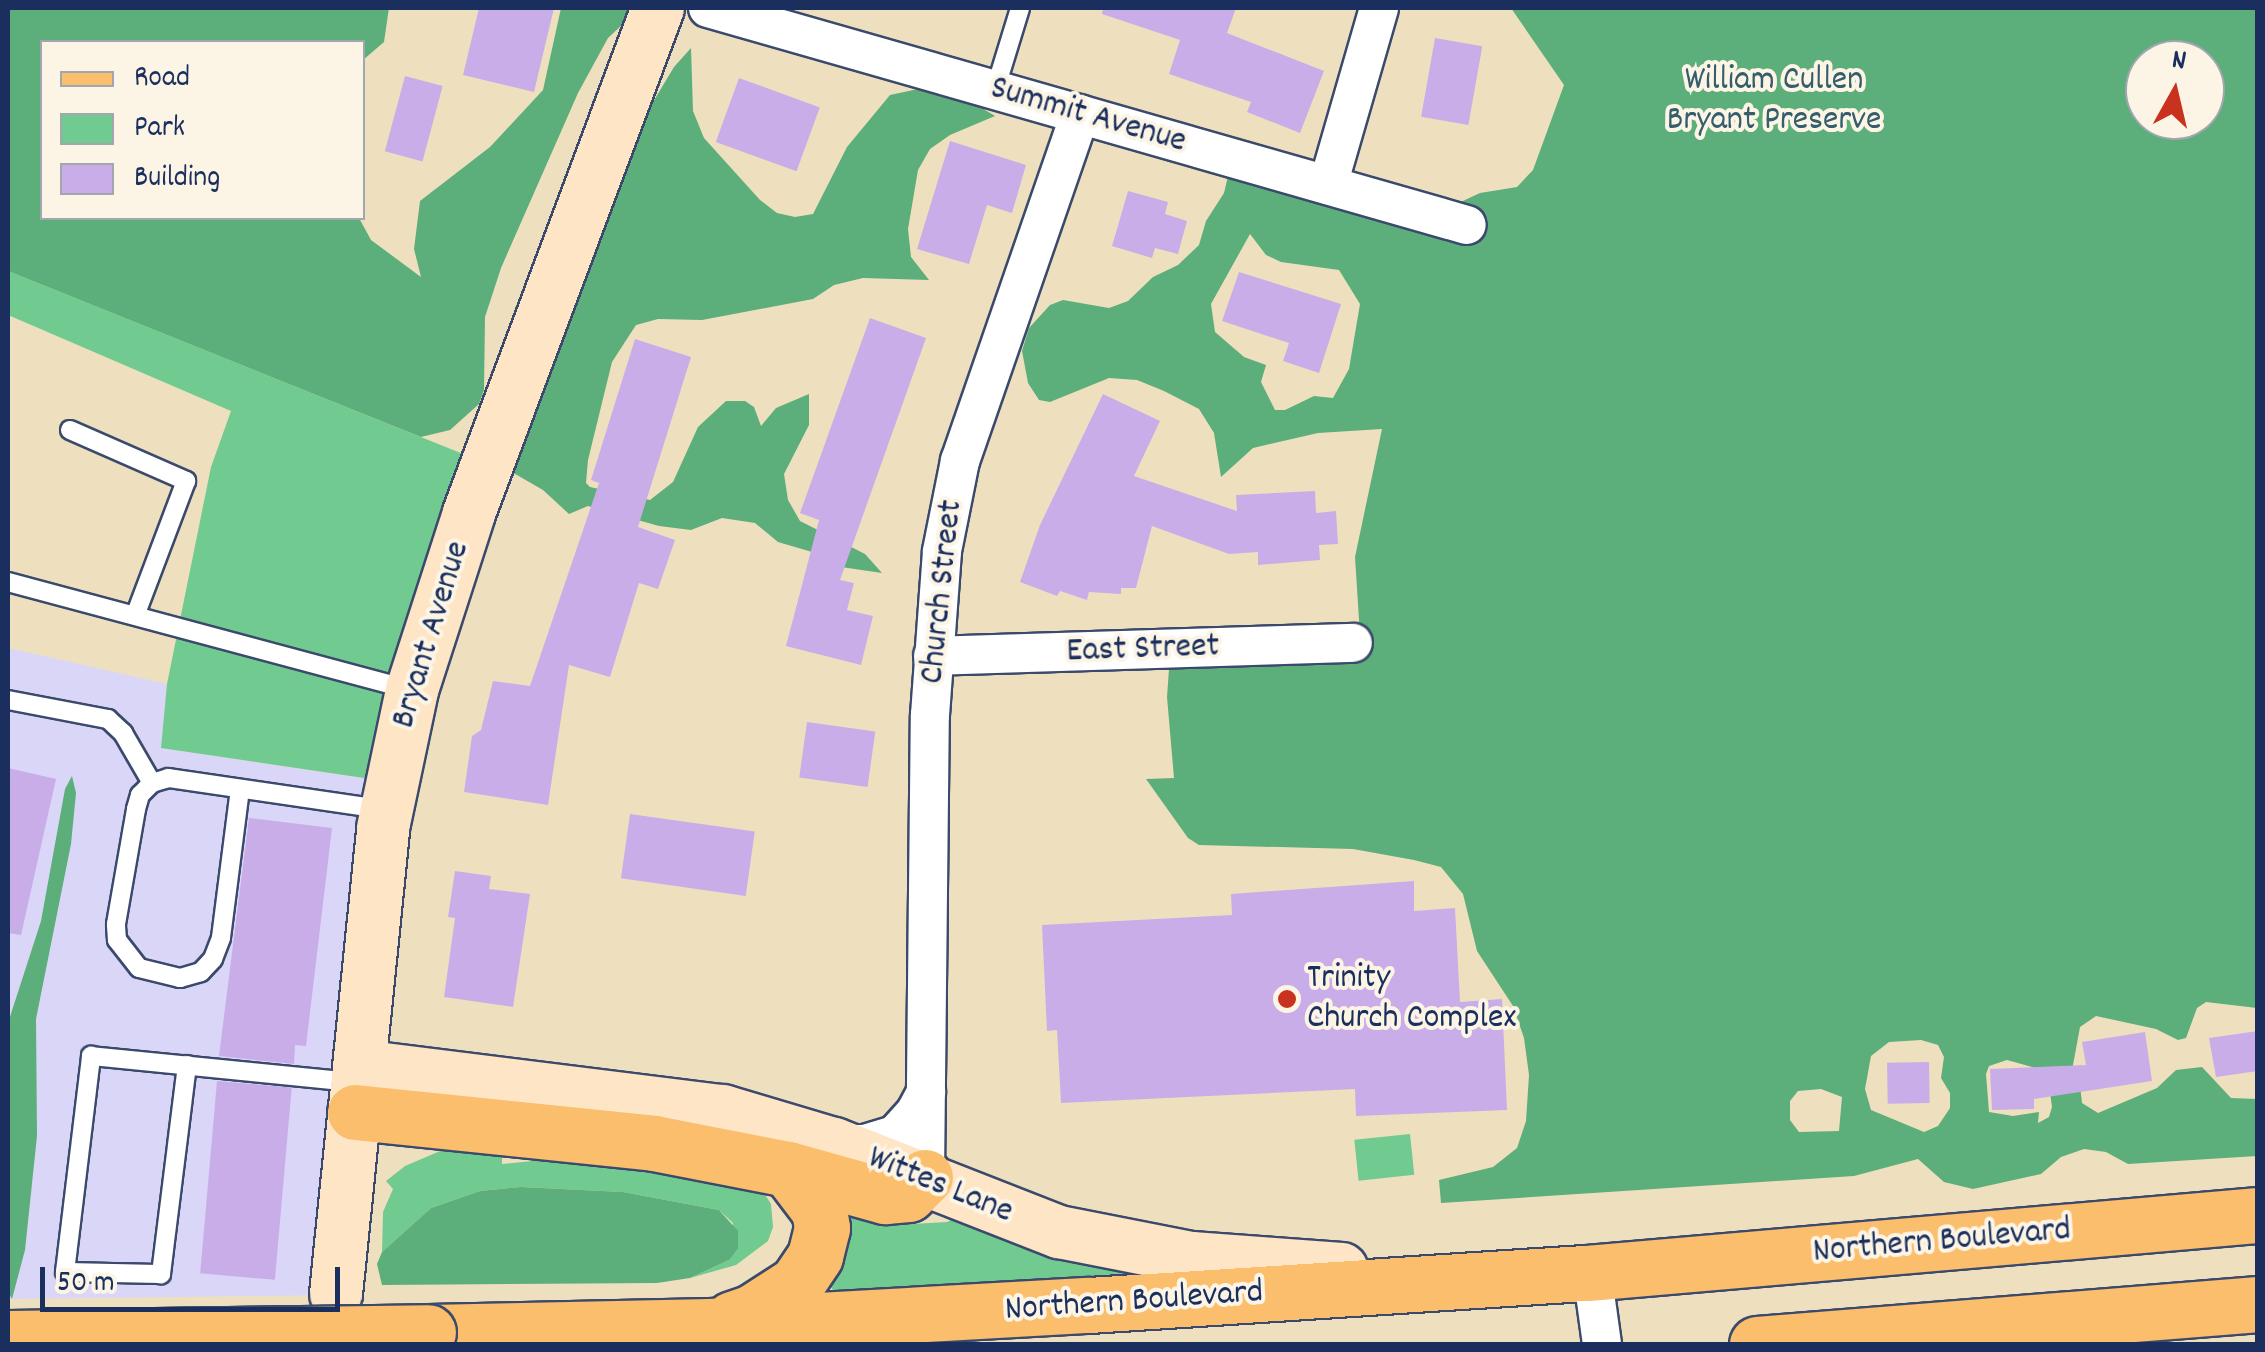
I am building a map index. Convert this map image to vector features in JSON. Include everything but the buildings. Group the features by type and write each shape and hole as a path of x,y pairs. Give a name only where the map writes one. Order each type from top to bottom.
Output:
{"main road":[{"name":"Bryant Avenue","path":"336,1294 386,810 412,690 469,513 658,8"},
{"path":"358,1087 654,1143 811,1156 885,1196 908,1194 925,1177"},
{"path":"710,1326 778,1298 808,1269 820,1242 811,1156"},
{"name":"Wittes Lane","path":"925,1177 1058,1232 1177,1256 1280,1266 1524,1277"},
{"name":"Northern Boulevard","path":"8,1338 710,1326 1524,1277 2258,1216"},
{"path":"1757,1344 2258,1304"}],"street":[{"name":"Summit Avenue","path":"708,8 804,28 995,90 1467,225"},
{"path":"1328,185 1379,8"},
{"name":"Church Street","path":"925,1177 933,656 942,551 960,461 1080,114"},
{"name":"East Street","path":"933,656 1354,643"},
{"path":"811,1156 895,1135 915,1113 926,1092"},
{"path":"1592,1272 1602,1344"}],"lane":[{"path":"995,90 1019,8"},
{"path":"70,430 186,480 136,613"},
{"path":"8,582 136,613 412,690"},
{"path":"8,700 108,719 122,733 152,783"},
{"path":"240,789 221,938 213,959 201,972 180,978 158,976 139,968 116,940 136,810 140,795 152,783 168,778 386,810"},
{"path":"186,1066 161,1274 65,1272 90,1056 186,1066 358,1087"}],"shaded area":[{"path":"8,648 167,684 162,748 391,782 336,1295 8,1299"}],"green space":[{"path":"8,8 389,8 384,42 365,58 365,40 40,40 40,220 360,220 371,240 421,277 414,249 420,201 490,147 543,90 561,8 640,8 608,38 578,93 501,268 485,317 484,390 479,404 450,430 421,437 8,271"},
{"name":"William Cullen Bryant Preserve","path":"1511,8 2257,8 2257,1008 2206,1002 2197,1008 2186,1038 2178,1040 2156,1029 2096,1016 2080,1027 2071,1076 2080,1085 2082,1103 2098,1113 2157,1088 2176,1070 2202,1067 2231,1098 2257,1099 2257,1156 2128,1164 2106,1152 2084,1149 2061,1157 2041,1174 1973,1189 1944,1182 1918,1159 1854,1176 1441,1203 1439,1180 1493,1167 1517,1148 1526,1121 1529,1075 1524,1038 1513,1006 1477,951 1463,894 1441,867 1414,860 1353,849 1199,845 1188,838 1146,779 1174,778 1167,697 1170,655 1361,651 1355,557 1382,429 1318,433 1253,448 1221,477 1214,433 1199,409 1137,380 1109,378 1050,402 1039,400 1028,383 1022,351 1029,328 1050,305 1063,300 1109,308 1128,301 1153,277 1178,265 1199,245 1206,221 1224,193 1232,159 1246,141 1264,161 1437,213 1480,193 1517,187 1533,170 1564,85","holes":["1250,234 1266,255 1281,262 1339,270 1360,304 1349,369 1333,398 1314,396 1285,410 1275,410 1261,382 1266,365 1244,357 1215,332 1211,304","1921,1040 1938,1045 1944,1057 1941,1078 1950,1093 1950,1108 1938,1126 1924,1132 1871,1110 1865,1089 1871,1056 1889,1042","2007,1060 2047,1071 2052,1107 2049,1117 2038,1123 2039,1112 2013,1116 1989,1112 1989,1066","1821,1089 1842,1097 1839,1131 1799,1132 1790,1120 1790,1101 1798,1091"]},
{"path":"691,48 693,111 704,138 760,200 777,213 795,217 813,214 847,147 890,95 923,88 962,96 995,116 950,135 930,149 918,170 908,229 911,257 929,280 863,278 834,285 813,299 702,320 658,319 636,325 612,362 588,460 586,483 590,487 650,500 673,482 698,427 726,401 745,401 754,407 761,426 776,408 809,394 809,425 784,474 788,500 800,521 865,554 882,573 841,567 819,554 778,542 755,523 722,518 691,530 659,526 588,506 569,514 543,490 510,471 641,122 674,67"},
{"path":"8,271 488,464 391,782 161,748 167,684 211,467 231,411 8,315"},
{"path":"72,776 76,793 71,844 36,1019 37,1136 25,1250 12,1299 8,1292 8,1023 41,921 65,789"},
{"path":"1410,1134 1414,1175 1359,1181 1354,1140"},
{"path":"452,1146 502,1150 502,1164 563,1158 659,1168 762,1190 771,1204 773,1227 768,1241 736,1265 690,1278 729,1260 733,1223 719,1210 623,1192 521,1187 480,1191 431,1208 382,1252 383,1212 393,1189 386,1181 405,1166"},
{"path":"521,1187 623,1192 719,1210 738,1231 738,1248 729,1260 690,1278 657,1283 382,1285 377,1264 382,1252 431,1208 480,1191"},
{"path":"851,1207 873,1217 912,1224 947,1222 961,1215 1138,1269 1138,1281 837,1295 829,1285 848,1241"}],"place":[{"name":"Trinity Church Complex","path":"1287,999"}]}
